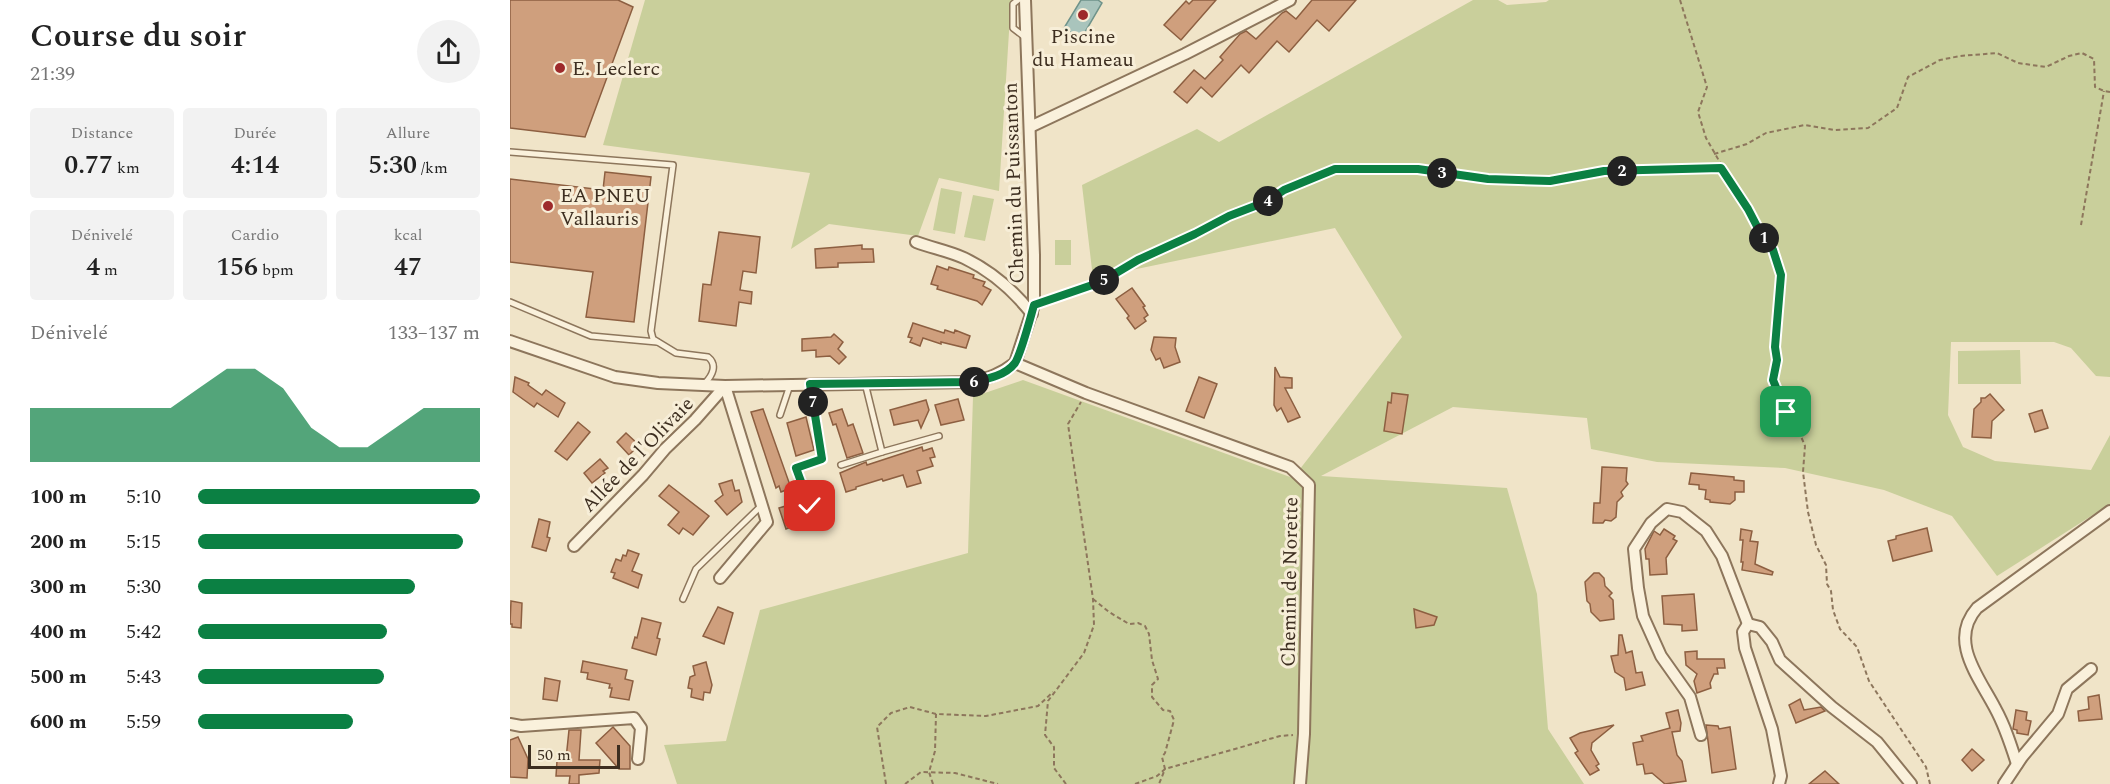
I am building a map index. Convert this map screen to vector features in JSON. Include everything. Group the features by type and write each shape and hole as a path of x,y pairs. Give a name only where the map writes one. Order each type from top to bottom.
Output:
{"street":[{"name":"Chemin du Puissanton","path":"1015,363 1033,309 1025,0"},
{"path":"1030,127 1185,54 1290,0"},
{"path":"916,242 962,257 983,268 1033,309"},
{"path":"510,341 615,377 658,383 725,386 972,382 1003,373 1015,363"},
{"name":"Chemin de Norette","path":"1015,363 1086,393 1290,467 1309,485 1304,734 1300,784"},
{"path":"720,578 767,522 725,386"},
{"name":"Allée de l'Olivaie","path":"574,546 725,386"},
{"path":"1701,735 1689,697 1661,656 1643,616 1638,588 1634,549 1651,523 1667,509 1682,512 1706,531 1722,556 1748,624"},
{"path":"2017,764 1996,709 1966,651 1964,639 1966,627 1977,608 2110,511"},
{"path":"1748,624 1743,632 1745,648 1772,729 1781,776 1779,784"},
{"path":"1748,624 1760,627 1772,642 1779,660 1832,707 1877,742 1911,784"},
{"path":"2004,784 2017,764 2058,714 2067,689 2091,669"},
{"path":"510,724 521,726 634,718 641,728 638,759"}],"lane":[{"path":"1018,0 1013,4 1013,28 1026,38"},
{"path":"510,152 673,165 652,321 653,339 676,353 708,357 712,360 712,375 704,384"},
{"path":"510,302 591,336 661,343"},
{"path":"865,383 882,452"},
{"path":"810,384 822,459 796,468 810,506"},
{"path":"780,415 790,385"},
{"path":"841,465 939,436"},
{"path":"683,599 696,569 761,507"}],"path":[{"path":"1680,0 1707,87 1698,112 1706,138 1721,168 1773,250 1781,275 1775,347 1777,360 1773,380 1786,412 1800,434 1805,447 1803,472 1808,512 1816,545 1826,565 1827,584 1831,591 1833,609 1840,629 1857,647 1869,681 1926,767 1930,784"},
{"path":"1714,154 1747,144 1766,133 1805,125 1835,130 1869,128 1897,108 1908,77 1940,60 1960,56 1997,53 2018,63 2046,67 2069,56 2082,53 2094,59 2095,87 2110,92"},
{"path":"2081,225 2104,91"},
{"path":"1033,309 1101,282 1138,260 1229,216 1268,201 1284,190 1335,169 1418,169 1488,179 1550,181 1604,171 1721,168"},
{"path":"1066,784 1054,768 1054,747 1045,735 1048,701 1084,652 1094,626 1093,599 1068,424 1086,393"},
{"path":"1093,599 1108,612 1129,624 1138,623 1145,626 1149,634 1152,660 1158,679 1152,686 1152,697 1162,710 1170,711 1174,720 1162,757 1165,769 1160,784"},
{"path":"886,784 878,727 891,713 910,708 936,714 986,716 1038,706 1057,688"},
{"path":"933,784 929,772 935,751 936,714"},
{"path":"1135,784 1157,776 1165,769 1280,736 1304,734"},
{"path":"905,784 921,772 955,772 998,784"}],"green space":[{"path":"645,0 1011,0 999,191 939,178 918,236 829,224 791,249 810,173 603,145"},
{"path":"1473,0 1498,0 1507,5 1549,0 2110,0 2110,377 2096,376 2071,348 2054,342 1951,342 1948,415 1963,447 1995,461 2091,470 2110,435 2110,504 1997,576 1952,516 1884,490 1785,468 1657,462 1591,449 1587,418 1453,407 1321,476 1507,488 1537,594 1548,729 1584,784 677,784 664,745 726,741 760,610 968,553 973,397 1023,380 1293,478 1402,337 1335,228 1093,278 1082,185 1197,129 1219,142"},
{"path":"941,188 962,192 955,234 933,230"},
{"path":"973,195 994,199 985,241 964,237"},
{"path":"1055,240 1071,240 1071,265 1055,265"},
{"path":"2020,350 2021,384 1958,384 1958,351"}],"water":[{"name":"Piscine du Hameau","path":"1081,0 1098,0 1102,3 1081,39 1064,28"}],"building":[{"name":"E. Leclerc","path":"510,0 618,0 633,7 585,137 510,128"},
{"path":"1193,0 1216,0 1181,40 1164,25 1186,1 1189,4"},
{"path":"1312,0 1356,0 1329,31 1317,20 1289,52 1277,41 1249,73 1241,65 1212,97 1201,87 1187,103 1174,92 1194,70 1205,79 1223,60 1220,57 1240,34 1246,31 1256,39 1282,13 1286,11 1296,19"},
{"path":"605,172 651,177 634,322 586,317 593,272 510,262 510,179 603,190"},
{"path":"719,232 760,237 756,273 743,271 740,290 752,292 751,304 739,302 736,326 699,321 703,284 711,285"},
{"path":"862,245 862,249 873,249 874,262 838,263 838,267 816,268 815,249"},
{"path":"937,266 948,270 949,267 974,275 973,278 985,282 983,286 991,290 982,305 977,301 937,289 938,286 931,284"},
{"path":"1132,288 1145,306 1143,307 1148,315 1144,318 1146,321 1135,329 1127,318 1129,316 1116,299"},
{"path":"913,323 944,333 945,330 954,333 955,330 970,336 966,348 923,338 920,346 910,342 912,338 908,337"},
{"path":"834,334 843,342 838,349 846,357 839,364 830,356 816,357 816,350 802,351 802,339 831,337"},
{"path":"1154,337 1176,338 1175,347 1180,362 1164,368 1160,358 1156,360 1151,350"},
{"path":"1275,367 1280,377 1292,378 1292,388 1285,388 1300,417 1288,422 1281,408 1277,411 1274,405"},
{"path":"515,377 529,383 528,385 542,395 546,390 565,403 558,417 537,403 534,407 513,392"},
{"path":"1199,377 1217,384 1204,418 1186,411"},
{"path":"1392,393 1408,395 1402,434 1384,431 1388,402 1391,403"},
{"path":"1990,394 2004,410 1992,421 1991,438 1972,437 1974,409 1981,402 1981,398"},
{"path":"958,399 964,420 941,425 935,405"},
{"path":"926,400 929,410 921,428 918,420 894,425 890,410"},
{"path":"763,409 791,488 781,492 779,486 776,488 751,412"},
{"path":"842,409 848,426 853,424 863,453 847,458 836,424 833,425 829,413"},
{"path":"2042,410 2048,428 2035,432 2029,414"},
{"path":"806,417 814,450 796,456 787,423"},
{"path":"578,422 590,432 567,460 555,451"},
{"path":"626,433 639,445 629,455 617,442"},
{"path":"922,447 923,451 932,448 935,457 930,458 933,466 917,471 921,483 907,487 903,475 883,481 882,479 846,492 840,473 866,462 867,465"},
{"path":"600,459 608,468 592,483 584,473"},
{"path":"1602,467 1627,468 1626,481 1628,484 1621,492 1623,496 1617,502 1616,517 1611,521 1593,523 1594,503 1600,503"},
{"path":"1691,473 1734,477 1734,480 1744,481 1744,492 1735,492 1735,500 1730,504 1710,502 1705,499 1706,490 1699,489 1699,485 1689,484"},
{"path":"732,480 735,491 739,490 742,502 727,515 715,501 723,495 719,484"},
{"path":"669,485 709,516 693,535 683,528 679,534 668,525 679,512 659,496"},
{"path":"789,505 798,524 786,529 779,508"},
{"path":"539,519 550,522 547,537 550,538 546,551 532,547"},
{"path":"1927,528 1932,551 1893,561 1888,541 1896,539 1896,536"},
{"path":"1664,529 1675,536 1673,539 1677,541 1666,558 1667,574 1650,575 1649,559 1646,559 1645,549 1654,531 1660,535"},
{"path":"1741,529 1752,531 1750,541 1758,542 1755,564 1773,572 1772,575 1742,570"},
{"path":"628,550 639,554 632,571 642,575 638,588 613,578 615,573 611,572 616,559 621,561"},
{"path":"1594,573 1599,573 1604,578 1605,586 1612,593 1609,596 1613,600 1614,619 1600,621 1591,612 1585,582"},
{"path":"1694,594 1697,630 1682,631 1682,625 1664,624 1662,596"},
{"path":"511,601 522,603 521,628 512,627 510,624"},
{"path":"718,607 733,613 724,644 703,636"},
{"path":"1414,609 1437,617 1434,625 1416,628"},
{"path":"642,618 661,623 656,655 632,648"},
{"path":"1619,635 1622,635 1626,653 1632,651 1636,673 1642,672 1645,685 1626,690 1624,678 1615,672 1611,656 1618,655"},
{"path":"1697,651 1697,659 1724,659 1725,668 1717,668 1718,674 1714,674 1710,683 1711,688 1697,693 1694,681 1697,674 1686,665 1685,652"},
{"path":"583,661 627,670 625,679 633,681 629,700 610,697 612,688 609,688 610,684 587,679 588,673 581,672"},
{"path":"706,662 712,685 710,693 704,692 703,700 691,697 692,689 688,688 690,677 695,675 693,666"},
{"path":"545,678 560,681 557,701 543,699"},
{"path":"2099,695 2102,719 2079,721 2078,711 2089,709 2088,697"},
{"path":"1800,699 1804,710 1821,707 1825,711 1796,723 1789,705"},
{"path":"1678,710 1680,731 1672,732 1686,781 1665,784 1652,773 1645,774 1643,764 1637,765 1633,743 1643,741 1641,736 1670,728 1666,713"},
{"path":"2016,710 2027,712 2026,720 2031,721 2028,735 2017,733 2017,730 2013,729"},
{"path":"1614,725 1592,743 1591,750 1599,764 1596,766 1599,770 1590,775 1575,753 1578,751 1570,738 1580,733"},
{"path":"1706,725 1718,726 1719,729 1730,727 1736,769 1712,773"},
{"path":"613,727 630,746 630,769 619,769 596,743"},
{"path":"569,730 581,730 579,760 600,760 599,773 579,775 579,784 569,784 570,776 556,776 557,761 566,759"},
{"path":"518,737 528,759 527,778 510,777 510,740"},
{"path":"1972,749 1984,760 1972,771 1962,760"},
{"path":"1825,771 1839,784 1809,784"}],"place":[{"name":"Piscine du Hameau","path":"1083,15"},
{"name":"E. Leclerc","path":"560,68"},
{"name":"EA PNEU Vallauris","path":"548,206"}],"route":[{"path":"810,506 796,468 822,459 810,384 972,382 1003,373 1015,363 1034,305 1101,282 1138,260 1229,216 1268,201 1284,190 1335,169 1418,169 1488,179 1550,181 1604,171 1721,168 1773,250 1781,275 1775,347 1777,360 1773,380 1786,412"}]}
